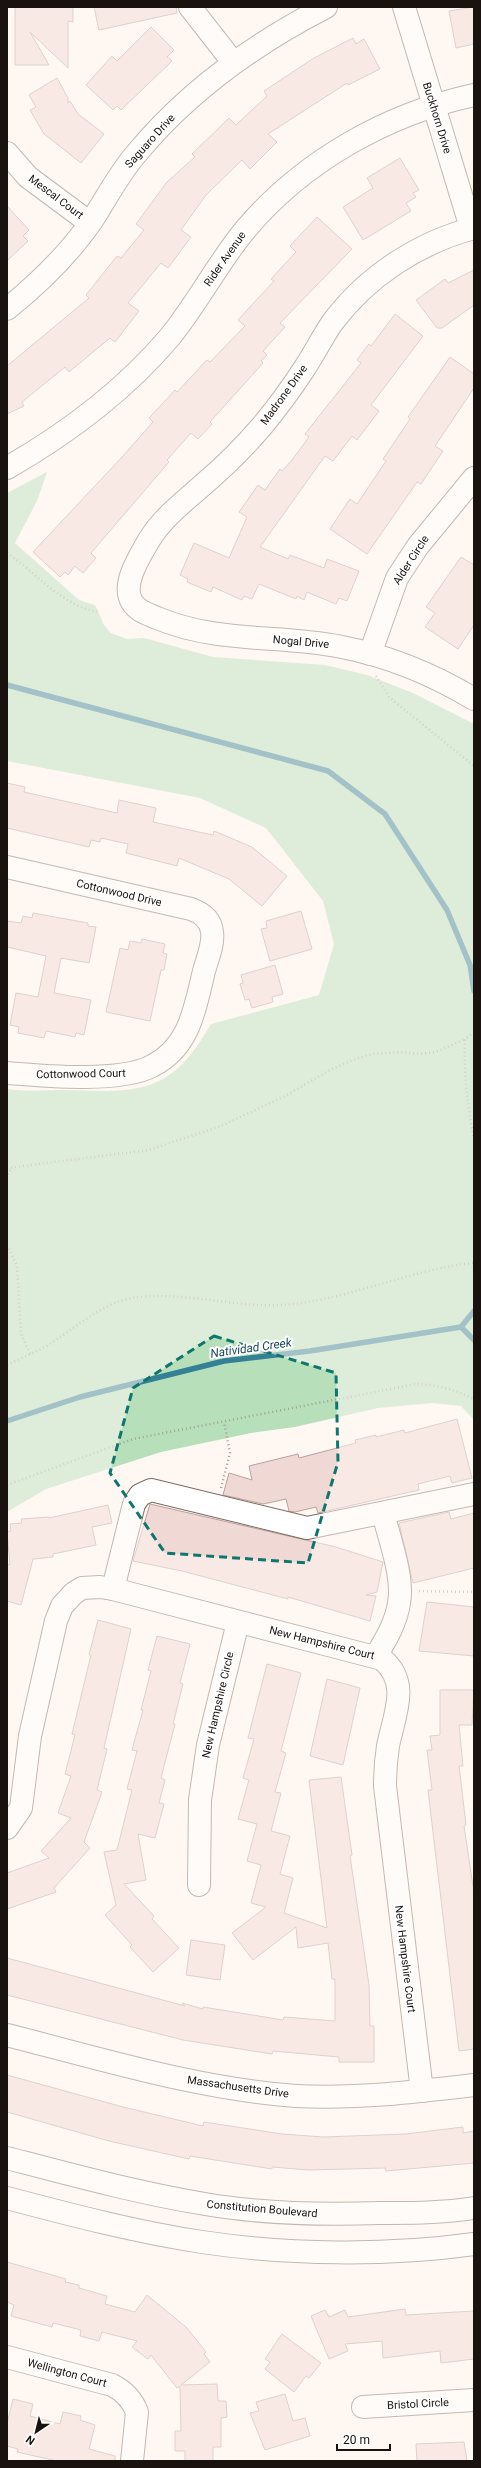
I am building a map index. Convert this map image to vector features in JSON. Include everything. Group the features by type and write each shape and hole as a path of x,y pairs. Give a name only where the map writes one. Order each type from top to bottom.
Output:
{"street":[{"path":"190,7 232,62"},
{"name":"Saguaro Drive","path":"7,309 29,291 61,258 90,223 114,184 136,154 164,123 232,62 268,39 326,7"},
{"name":"Buckhorn Drive","path":"404,7 473,228"},
{"name":"Rider Avenue","path":"7,468 84,419 129,380 170,337 245,230 292,185 318,164 350,143 407,115 474,95"},
{"name":"Mescal Court","path":"7,153 28,177 90,223"},
{"name":"Madrone Drive","path":"129,596 128,587 141,556 159,526 249,441 287,394 331,325 354,298 401,259 433,242 473,228"},
{"name":"Alder Circle","path":"370,654 397,578 418,546 474,478"},
{"name":"Nogal Drive","path":"129,596 140,611 184,628 203,633 238,638 314,642 370,654 424,674 474,699"},
{"name":"Cottonwood Drive","path":"7,867 191,909 205,918 211,928 212,939"},
{"name":"Cottonwood Court","path":"7,1073 120,1075 142,1071 159,1062 174,1050 187,1032 196,1008 212,939"},
{"path":"113,1589 134,1504 140,1495 150,1490 157,1490 307,1528 474,1494"},
{"path":"376,1656 390,1633 396,1616 400,1592 383,1513"},
{"name":"New Hampshire Court","path":"7,1828 21,1808 30,1736 56,1621 62,1606 74,1593 82,1588 100,1587 113,1589 376,1656 393,1670 399,1684 399,1701 389,1745 384,1786 422,2091"},
{"name":"New Hampshire Circle","path":"199,1885 200,1800 208,1745 238,1622"},
{"name":"Massachusetts Drive","path":"7,2035 179,2079 258,2092 330,2097 422,2091 474,2085"},
{"name":"Constitution Boulevard","path":"7,2158 112,2185 205,2204 260,2211 328,2214 407,2213 474,2208"},
{"path":"7,2198 149,2232 201,2242 263,2249 321,2251 391,2250 474,2244"},
{"name":"Wellington Court","path":"7,2357 112,2385 121,2390 134,2404 137,2412 132,2461"},
{"name":"Bristol Circle","path":"363,2407 474,2400"}],"path":[{"path":"7,553 66,600 83,609 100,612"},
{"path":"370,654 375,675 389,697 474,766"},
{"path":"7,1167 12,1168 149,1150 221,1126 285,1096 332,1069 353,1060 372,1054 400,1052 420,1054 436,1052 474,1032"},
{"path":"465,1038 464,1067 467,1105 474,1139"},
{"path":"7,1176 12,1168"},
{"path":"7,1245 17,1266 21,1334 30,1354"},
{"path":"7,1365 47,1346 98,1312 118,1302 147,1296 259,1305 312,1302 443,1266 474,1262"},
{"path":"7,1485 133,1439 416,1384 439,1385 458,1390 474,1399"},
{"path":"216,1506 230,1453 224,1422"},
{"path":"400,1592 474,1592"}],"highlighted area":[{"path":"214,1336 336,1373 338,1462 308,1563 165,1553 110,1473 133,1388"}],"green space":[{"path":"47,472 37,501 15,543 79,600 95,605 104,625 111,633 127,639 144,638 213,657 325,665 367,675 413,693 474,724 474,1420 461,1406 433,1403 378,1408 295,1427 251,1433 161,1452 46,1489 7,1512 7,1089 29,1091 117,1091 143,1087 155,1083 173,1072 186,1060 211,1024 319,995 334,944 323,901 266,828 200,798 7,761 7,493"}],"building":[{"path":"15,7 73,7 73,22 68,21 68,68 30,32 49,65 15,65"},
{"path":"94,7 176,7 177,13 99,30"},
{"path":"474,7 474,44 456,48 449,11"},
{"path":"151,27 174,50 167,57 172,61 121,110 117,106 113,110 86,85 112,56 117,61"},
{"path":"353,38 356,44 364,39 380,69 348,85 347,83 268,134 277,142 250,169 242,160 206,195 181,230 191,237 168,268 161,263 128,303 139,311 115,342 110,338 69,372 65,367 22,402 24,406 7,414 7,366 89,298 86,295 117,256 121,258 144,230 136,224 167,182 195,157 192,154 229,118 236,125 267,96 264,91 314,58"},
{"path":"57,78 68,98 68,103 70,101 78,114 104,134 81,163 44,134 30,110 36,107 29,95"},
{"path":"400,158 419,190 413,193 416,197 406,203 411,211 363,240 343,207 373,188 367,178"},
{"path":"7,206 29,230 23,236 28,241 7,261"},
{"path":"317,217 352,249 280,323 285,327 263,351 267,355 261,361 263,363 210,422 212,424 198,439 191,433 167,460 169,462 91,553 96,558 83,573 75,566 68,575 65,572 60,577 33,552 153,422 149,418 175,390 177,392 207,360 210,362 245,326 238,320 274,281 271,279 296,252 290,246"},
{"path":"474,270 474,305 442,328 437,328 416,300 445,279 448,283"},
{"path":"395,314 423,336 371,405 379,411 357,440 352,436 333,461 325,456 260,547 288,559 290,555 324,568 327,559 359,571 347,601 339,598 336,604 307,592 304,600 297,596 296,599 259,584 252,599 244,596 242,600 213,587 211,592 187,582 188,579 180,575 194,543 229,558 247,517 239,512 258,485 265,490 280,469 282,471 292,460 309,437 305,434 361,363 357,360 369,344 371,346"},
{"path":"450,357 474,374 474,388 435,446 443,451 421,484 417,482 367,554 330,529 350,499 357,504 386,461 383,459 410,419 408,417"},
{"path":"461,557 474,565 474,625 458,649 425,627 435,613 426,607"},
{"path":"7,783 25,787 24,792 117,813 119,800 156,808 153,822 213,835 214,831 252,847 287,876 262,906 229,879 179,858 177,866 126,853 128,844 101,838 100,842 91,840 89,847 7,828"},
{"path":"301,911 312,949 270,961 261,929 267,928 266,921"},
{"path":"33,913 88,923 88,926 96,927 89,963 61,958 54,993 91,1000 84,1035 76,1033 75,1037 46,1031 44,1038 18,1033 19,1027 10,1025 16,993 38,997 46,956 7,947 7,921 21,923 23,916 32,918"},
{"path":"142,939 165,944 163,953 167,954 164,970 161,970 150,1021 106,1012 120,948 128,950 130,941 141,943"},
{"path":"275,965 283,994 272,997 273,1002 252,1008 249,999 245,1000 240,984 243,983 241,975"},
{"path":"457,1419 472,1478 452,1483 450,1476 418,1484 419,1490 318,1513 316,1507 295,1512 289,1511 286,1499 263,1504 223,1495 229,1473 252,1480 249,1466 298,1454 299,1458 356,1443 355,1440 376,1435 376,1437 404,1430 405,1433"},
{"path":"150,1504 336,1547 383,1562 377,1592 366,1595 376,1596 370,1621 288,1597 288,1599 182,1571 133,1561"},
{"path":"108,1505 112,1523 92,1527 96,1545 53,1554 53,1557 33,1559 21,1605 7,1601 7,1564 10,1565 7,1532 11,1531 10,1524 22,1523 21,1519 49,1518"},
{"path":"449,1512 451,1519 474,1513 474,1568 413,1583 399,1523"},
{"path":"427,1602 474,1607 474,1656 419,1651"},
{"path":"98,1620 131,1629 104,1748 107,1749 97,1790 102,1792 84,1842 90,1848 54,1888 56,1892 7,1909 7,1873 49,1858 41,1851 71,1818 58,1813 71,1776 65,1774 75,1735 72,1734"},
{"path":"157,1636 190,1644 180,1683 183,1684 173,1724 175,1724 161,1778 165,1780 159,1803 164,1804 155,1838 138,1834 146,1880 124,1884 154,1916 152,1919 179,1948 153,1972 130,1947 132,1945 105,1915 116,1905 104,1852 117,1850 132,1790 127,1789 137,1751 132,1750 143,1710 141,1710 151,1671 148,1670"},
{"path":"267,1664 301,1673 281,1751 286,1753 275,1792 281,1793 271,1831 290,1836 280,1874 293,1878 284,1913 327,1928 309,1780 341,1777 352,1855 350,1856 369,1985 370,2026 374,2026 374,2062 339,2062 339,2057 273,2051 272,2054 183,2040 7,1995 7,1958 185,2006 182,2003 203,2009 203,2007 283,2020 284,2017 335,2021 335,1979 332,1979 328,1943 298,1948 296,1927 253,1960 232,1933 266,1907 251,1903 261,1865 247,1861 257,1824 238,1819 249,1780 243,1778 254,1739 248,1738"},
{"path":"327,1679 360,1688 343,1765 310,1756"},
{"path":"440,1690 474,1690 472,1725 459,1725 463,1766 459,1766 466,1825 464,1826 474,1893 474,2049 459,2051 428,1790 432,1790 427,1750 432,1750 430,1736 440,1735"},
{"path":"191,1940 225,1945 220,1980 186,1975"},
{"path":"7,2075 123,2107 203,2126 204,2122 282,2134 323,2137 406,2134 463,2127 463,2133 474,2131 474,2163 386,2171 385,2168 309,2170 272,2167 272,2169 190,2156 189,2159 109,2141 7,2112"},
{"path":"7,2262 66,2279 65,2282 79,2285 79,2288 107,2296 105,2304 135,2312 147,2295 187,2328 206,2352 204,2354 210,2362 181,2385 217,2384 218,2401 226,2401 227,2417 221,2418 221,2447 213,2447 213,2461 185,2461 185,2451 175,2451 175,2431 181,2431 180,2386 177,2388 151,2355 148,2359 132,2347 137,2341 102,2332 99,2341 80,2336 81,2330 53,2323 52,2327 11,2316 14,2305 7,2302"},
{"path":"405,2309 406,2315 474,2311 474,2359 441,2363 440,2351 383,2358 382,2341 345,2344 348,2351 329,2359 311,2316 325,2310 329,2317 345,2310 348,2317"},
{"path":"282,2334 321,2363 309,2378 306,2376 294,2392 265,2369 270,2362 265,2359"},
{"path":"285,2394 293,2421 305,2418 310,2436 265,2450 250,2413 259,2411 256,2402"},
{"path":"13,2399 33,2404 30,2416 60,2424 63,2412 81,2416 80,2420 95,2425 89,2449 115,2456 115,2461 57,2461 17,2452 18,2449 7,2446 7,2424"},
{"path":"464,2442 467,2461 417,2461 416,2444"}],"waterway":[{"path":"7,685 328,771 385,814 447,910 470,965 474,991"},
{"path":"461,1327 474,1311"},
{"name":"Natividad Creek","path":"461,1327 474,1340"},
{"name":"Natividad Creek","path":"7,1421 80,1397 224,1361 310,1351 461,1327"}]}
